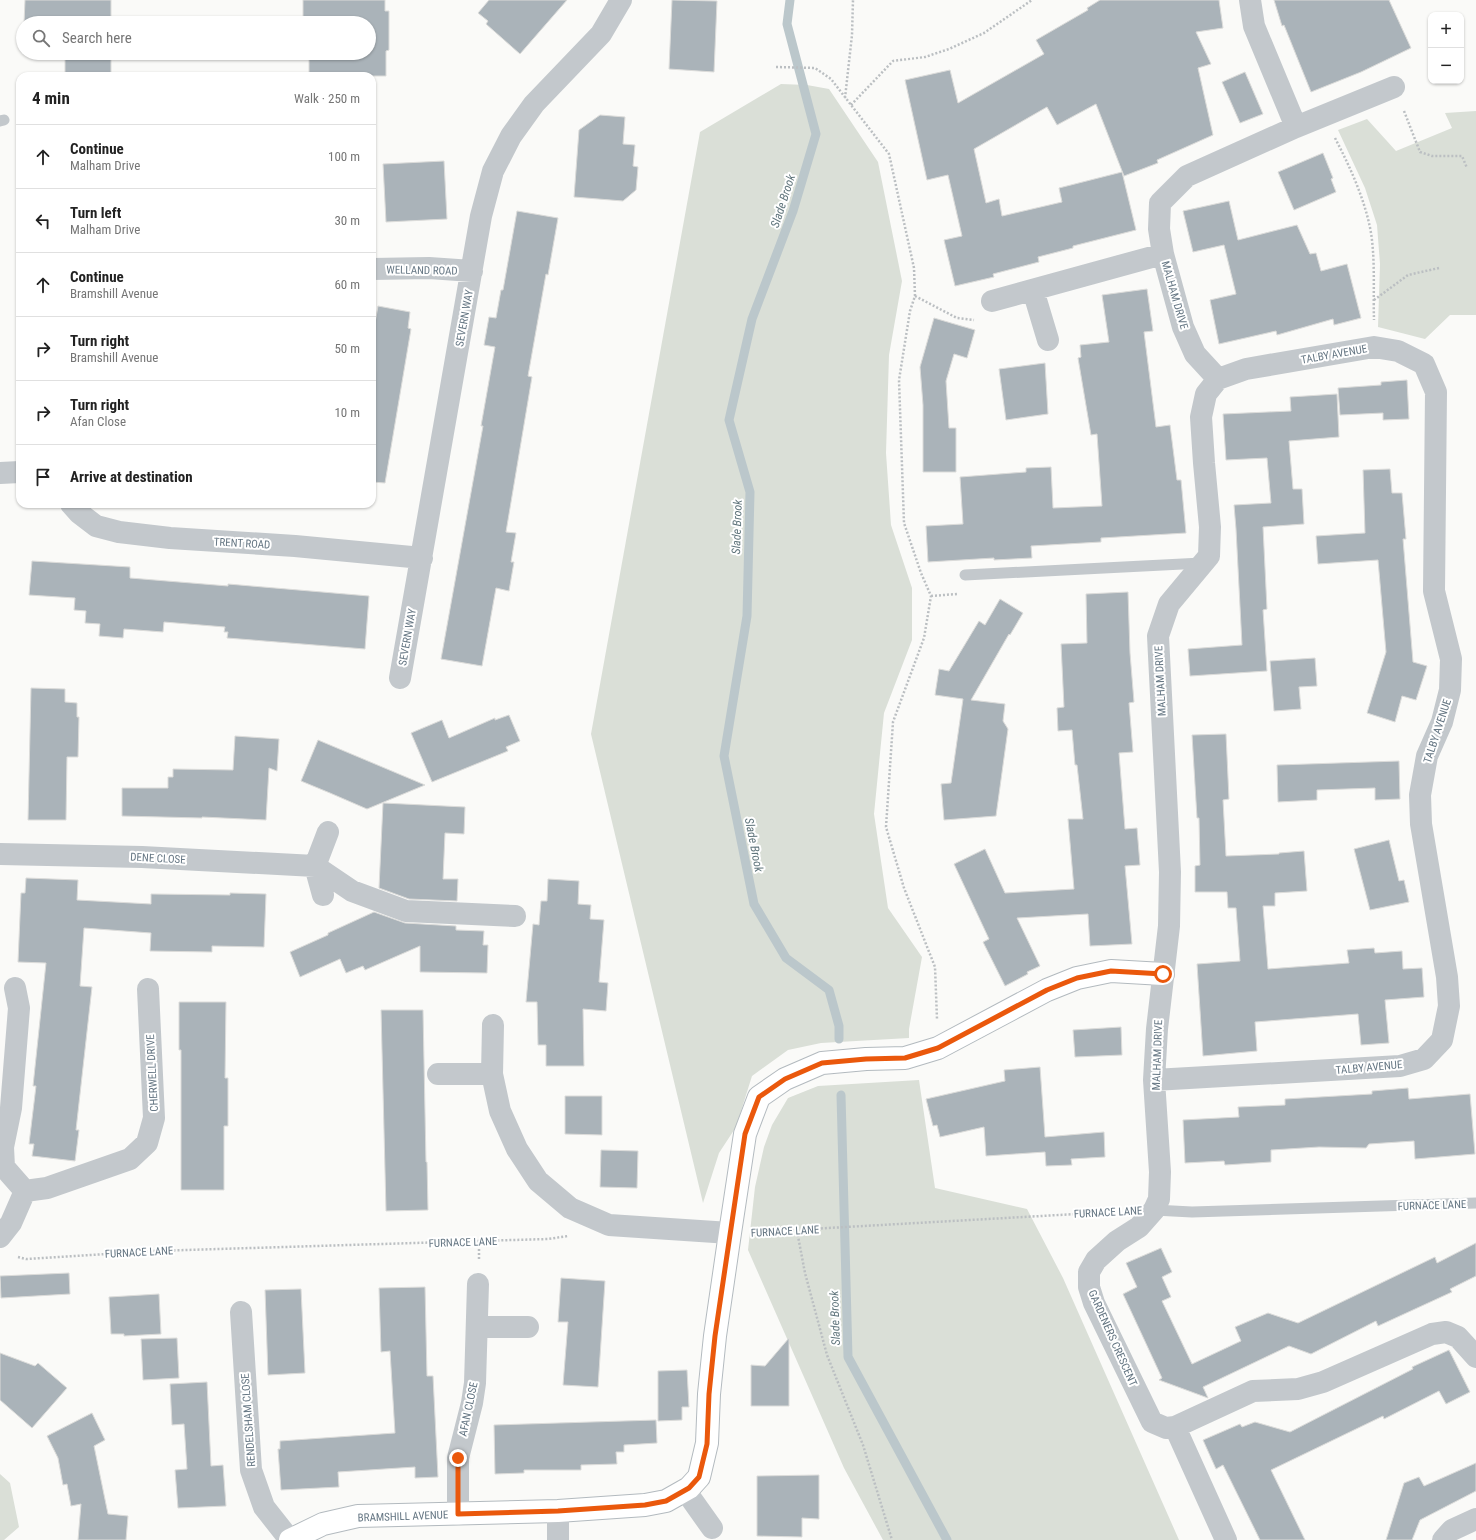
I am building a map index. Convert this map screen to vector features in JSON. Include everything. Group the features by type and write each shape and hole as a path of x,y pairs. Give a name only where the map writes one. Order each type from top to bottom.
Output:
{"street":[{"name":"SEVERN WAY","path":"400,678 481,216 493,171 511,136 534,104 601,34 621,0"},
{"path":"1250,0 1254,26 1296,127"},
{"name":"MALHAM DRIVE","path":"1157,1136 1154,1080 1157,1030 1169,926 1170,872 1158,636 1169,604 1209,556 1210,527 1201,417 1206,394 1218,379 1195,354 1183,327 1163,254 1159,229 1160,203 1187,176 1296,127 1394,87"},
{"name":"MALHAM DRIVE","path":"992,301 1163,254"},
{"name":"WELLAND ROAD","path":"376,269 429,268 472,271"},
{"path":"1033,290 1048,340"},
{"name":"TALBY AVENUE","path":"1154,1080 1400,1066 1424,1059 1442,1040 1449,1006 1447,976 1420,824 1420,795 1427,756 1442,722 1450,690 1452,659 1434,591 1436,392 1424,364 1398,351 1374,347 1246,369 1218,379"},
{"path":"0,472 16,472"},
{"name":"TRENT ROAD","path":"75,508 96,526 119,532 170,538 295,546 422,558"},
{"path":"323,896 315,866 328,832"},
{"name":"DENE CLOSE","path":"0,854 142,857 315,866"},
{"path":"315,866 352,891 406,910 515,916"},
{"path":"493,1025 492,1074 500,1111 517,1149 538,1181 570,1208 609,1225 730,1233 745,1134 759,1097 785,1079 822,1063 866,1059 905,1058 938,1048 1047,990 1077,978 1111,971 1163,974"},
{"path":"0,1237 11,1223 25,1191 4,1167 3,1147 11,1108 20,1008 15,988"},
{"name":"CHERWELL DRIVE","path":"25,1191 47,1188 130,1159 146,1143 154,1118 148,989"},
{"path":"438,1074 492,1074"},
{"name":"GARDENERS CRESCENT","path":"1157,1136 1160,1172 1159,1199 1154,1210 1138,1226 1117,1241 1096,1260 1089,1272 1089,1287 1101,1316 1152,1422 1166,1428 1175,1427"},
{"name":"BRAMSHILL AVENUE","path":"290,1540 323,1524 358,1516 558,1511 645,1505 666,1501 689,1488 699,1477 707,1444 709,1394 715,1336 730,1233"},
{"name":"AFAN CLOSE","path":"458,1514 458,1458 472,1403 475,1383 478,1284"},
{"name":"RENDELSHAM CLOSE","path":"241,1312 251,1470 264,1507 290,1540"},
{"path":"477,1327 528,1327"},
{"path":"1226,1540 1175,1427 1253,1391 1298,1389 1323,1382 1432,1334 1446,1332 1458,1337 1476,1358"},
{"path":"685,1490 712,1528"},
{"path":"558,1511 558,1540"},
{"path":"1443,1540 1452,1530 1476,1519"}],"lane":[{"path":"966,575 1205,562"},
{"name":"FURNACE LANE","path":"1154,1210 1192,1212 1476,1203"}],"path":[{"path":"845,98 852,35 853,0"},
{"path":"851,106 893,61 925,57 949,49 984,33 1032,0"},
{"path":"776,67 815,68 831,79 889,154 914,268 914,296 910,311 899,380 904,523 921,573 931,596 924,638 893,722 886,827 904,888 935,967 938,1048"},
{"path":"1394,87 1420,152 1432,156 1462,156 1467,168"},
{"path":"1324,116 1359,189 1369,224 1373,264 1374,347"},
{"path":"1374,300 1408,275 1439,268"},
{"path":"914,296 958,318 977,320 996,316 992,301"},
{"name":"FURNACE LANE","path":"730,1233 798,1231 1112,1212"},
{"path":"798,1231 805,1273 827,1355 863,1445 892,1540"},
{"name":"FURNACE LANE","path":"13,1255 26,1259 154,1251 548,1239 569,1236"}],"shaded area":[{"path":"781,84 807,85 829,89 878,162 902,281 889,355 886,453 891,525 912,588 912,640 884,713 874,814 888,908 922,957 909,1029 909,1038 821,1043 788,1050 752,1076 736,1127 719,1153 703,1203 591,734 700,132"},
{"path":"1476,111 1476,315 1450,315 1425,339 1378,327 1380,264 1377,225 1365,188 1338,130 1367,119 1396,151 1452,128 1445,113"},
{"path":"919,1080 935,1188 1027,1209 1063,1278 1179,1540 883,1540 844,1468 748,1250 755,1187 764,1147 772,1125 788,1098 818,1086"},
{"path":"0,1474 10,1483 19,1527 4,1540 0,1540"}],"building":[{"path":"25,0 111,0 111,16 24,16"},
{"path":"303,0 385,0 385,11 389,11 389,50 386,51 386,76 376,76 376,72 309,72 309,60 376,60 376,16 303,16"},
{"path":"489,0 567,0 520,54 486,24 488,21 478,13"},
{"path":"672,0 717,1 714,72 669,69"},
{"path":"1100,0 1219,0 1223,28 1196,32 1211,64 1198,68 1213,135 1157,160 1158,163 1124,176 1096,104 1057,125 1047,107 974,149 986,203 999,199 1002,216 1062,202 1059,188 1122,172 1136,230 1073,246 1073,248 1038,257 1039,262 993,274 994,277 955,286 944,240 962,236 948,175 927,180 905,80 950,70 958,103 1044,54 1036,40 1088,10 1087,8"},
{"path":"1274,0 1389,0 1411,48 1361,72 1311,92 1284,25 1282,26"},
{"path":"65,60 111,60 111,72 65,72"},
{"path":"1245,72 1263,114 1240,123 1222,82"},
{"path":"600,115 625,117 623,144 635,145 633,166 638,167 636,190 623,201 574,197 579,130"},
{"path":"1323,153 1333,178 1331,179 1336,192 1294,210 1278,172"},
{"path":"444,161 447,219 386,222 383,164"},
{"path":"1229,201 1238,240 1297,225 1310,254 1316,253 1321,271 1347,264 1361,318 1334,325 1333,319 1277,335 1276,331 1219,344 1210,300 1236,294 1224,245 1193,252 1183,211"},
{"path":"517,211 558,218 548,275 546,274 528,376 532,377 506,532 516,533 511,562 514,562 509,591 496,588 482,666 441,659 483,426 481,426 495,347 484,345 489,317 496,318 501,290 503,290"},
{"path":"1147,289 1153,331 1144,332 1156,427 1170,425 1177,480 1181,480 1186,533 1101,538 1101,542 1031,546 1032,558 994,560 994,558 928,562 926,526 963,524 960,477 1026,472 1026,468 1051,467 1053,508 1102,506 1097,434 1091,435 1078,358 1081,357 1080,345 1109,342 1102,295"},
{"path":"378,306 410,312 408,328 411,329 385,483 376,482 376,317"},
{"path":"934,318 975,330 967,358 954,354 946,381 949,428 956,428 956,472 923,472 923,405 920,367"},
{"path":"1045,363 1048,414 1006,420 999,369"},
{"path":"1407,380 1409,419 1383,420 1383,413 1340,415 1338,388 1381,385 1381,382"},
{"path":"1337,394 1339,437 1289,441 1293,489 1302,489 1304,524 1263,527 1267,609 1263,610 1267,671 1190,676 1188,649 1242,645 1234,505 1271,503 1267,458 1226,460 1223,414 1291,411 1290,397"},
{"path":"1390,469 1392,493 1402,493 1406,539 1403,539 1413,662 1427,666 1416,700 1402,696 1395,722 1367,713 1386,652 1378,560 1318,564 1316,536 1365,533 1363,470"},
{"path":"32,561 130,567 130,578 228,586 228,584 369,596 365,649 227,638 228,632 224,632 225,627 164,622 163,632 124,629 123,638 99,636 100,624 85,623 86,611 74,610 75,598 29,595"},
{"path":"1128,592 1130,653 1134,702 1129,703 1133,752 1119,753 1125,829 1137,828 1140,865 1125,866 1132,944 1090,946 1088,914 1017,918 1040,966 1027,972 1028,974 1005,986 983,942 989,939 954,864 985,849 1005,893 1074,889 1068,819 1083,819 1077,765 1075,765 1072,730 1058,731 1057,708 1064,707 1061,644 1087,643 1086,594"},
{"path":"1000,599 1023,613 1010,635 1009,634 971,700 1005,704 1003,721 1008,729 996,816 944,820 941,784 951,783 963,699 935,695 939,669 949,671 979,621 985,625"},
{"path":"1315,658 1317,686 1299,687 1301,709 1274,711 1270,661"},
{"path":"31,688 65,689 65,702 77,703 77,717 79,717 78,757 67,757 66,820 28,820"},
{"path":"509,715 520,741 506,747 508,751 432,782 411,733 442,720 449,738 495,718 495,720"},
{"path":"1226,734 1229,799 1223,800 1226,856 1279,854 1304,851 1307,891 1275,893 1275,906 1263,906 1268,969 1349,963 1347,950 1374,948 1375,953 1402,951 1403,969 1422,968 1424,997 1385,1000 1389,1043 1361,1045 1358,1014 1255,1022 1257,1051 1203,1056 1197,964 1240,961 1236,908 1228,908 1227,892 1195,892 1195,866 1200,865 1199,818 1197,818 1192,735"},
{"path":"235,736 279,739 277,771 269,768 266,820 202,817 122,816 122,788 168,788 168,777 173,777 173,769 233,770"},
{"path":"318,740 425,785 367,809 301,781"},
{"path":"1399,761 1400,799 1375,800 1375,788 1317,790 1317,800 1278,802 1277,765"},
{"path":"383,803 465,807 464,834 445,833 443,879 458,879 457,901 409,899 379,888"},
{"path":"1389,840 1399,881 1404,880 1409,902 1370,910 1354,849"},
{"path":"26,878 78,880 77,900 151,904 151,894 266,894 264,947 212,946 212,952 150,951 151,933 84,928 80,986 92,987 76,1130 79,1130 75,1161 32,1156 34,1144 29,1144 36,1086 33,1086 46,963 18,962 21,893 25,893"},
{"path":"548,879 579,881 578,904 591,905 590,919 604,920 599,982 608,983 606,1011 583,1009 584,1066 546,1066 546,1045 538,1045 537,1002 526,1002 533,924 539,925 541,901 547,901"},
{"path":"374,912 405,923 456,926 456,930 484,931 483,945 488,945 487,973 420,972 420,946 365,970 363,966 346,973 340,959 300,977 290,952"},
{"path":"179,1002 226,1002 225,1078 228,1078 228,1126 224,1126 224,1190 181,1190 181,1050 179,1050"},
{"path":"381,1010 423,1010 428,1210 386,1211"},
{"path":"1121,1027 1122,1055 1075,1057 1073,1030"},
{"path":"1040,1067 1045,1137 1104,1132 1105,1157 1071,1159 1072,1165 1046,1166 1045,1152 986,1156 984,1127 940,1137 937,1125 933,1126 926,1099 1005,1081 1004,1070"},
{"path":"1408,1088 1409,1099 1470,1094 1475,1154 1415,1159 1414,1141 1369,1144 1366,1148 1319,1147 1271,1150 1271,1162 1225,1165 1224,1161 1185,1163 1183,1120 1239,1117 1238,1107 1285,1105 1285,1099 1372,1094 1372,1091"},
{"path":"565,1096 602,1096 602,1135 565,1134"},
{"path":"601,1150 638,1151 637,1188 600,1187"},
{"path":"1476,1243 1476,1276 1450,1289 1452,1292 1378,1326 1376,1321 1311,1354 1289,1346 1203,1387 1208,1398 1159,1380 1162,1378 1123,1294 1137,1287 1126,1263 1161,1248 1172,1272 1162,1277 1171,1297 1162,1301 1192,1364 1241,1341 1235,1327 1268,1313 1298,1323 1435,1257 1437,1263"},
{"path":"69,1273 70,1294 1,1298 0,1276"},
{"path":"561,1278 605,1281 598,1387 563,1385 568,1322 558,1322"},
{"path":"425,1287 427,1376 433,1376 438,1477 415,1478 415,1467 338,1472 339,1487 281,1490 278,1449 280,1449 280,1441 395,1433 390,1351 381,1352 379,1288"},
{"path":"301,1289 305,1373 268,1375 265,1290"},
{"path":"159,1294 161,1334 124,1336 124,1334 111,1334 109,1297"},
{"path":"177,1338 179,1378 143,1380 141,1339"},
{"path":"789,1338 789,1406 751,1406 751,1365 765,1366"},
{"path":"1449,1350 1470,1392 1446,1404 1439,1391 1384,1419 1383,1416 1271,1470 1305,1540 1260,1540 1223,1465 1216,1469 1203,1440 1240,1424 1242,1427 1255,1422 1290,1432 1413,1369 1412,1367"},
{"path":"0,1353 35,1366 38,1363 67,1388 32,1428 0,1400"},
{"path":"687,1370 689,1407 682,1407 682,1420 658,1421 658,1371"},
{"path":"207,1382 211,1466 223,1465 226,1506 178,1508 175,1470 187,1469 184,1424 172,1425 170,1384"},
{"path":"92,1413 105,1440 94,1446 108,1514 128,1516 126,1540 78,1540 81,1504 71,1506 67,1484 63,1485 58,1458 47,1436"},
{"path":"656,1420 657,1443 624,1445 624,1452 616,1452 617,1464 581,1465 581,1470 524,1470 524,1473 495,1474 494,1425"},
{"path":"1476,1463 1476,1491 1420,1520 1412,1540 1386,1540 1404,1483 1419,1477 1424,1486"},
{"path":"819,1475 819,1519 802,1518 802,1537 757,1536 757,1476"}],"waterway":[{"name":"Slade Brook","path":"790,0 787,24 816,134 793,211 752,319 729,420 750,492 747,616 724,756 754,904 786,958 829,990 839,1026 839,1039"},
{"name":"Slade Brook","path":"841,1095 848,1357 947,1540"}],"route":[{"path":"458,1458 458,1514 558,1511 645,1505 666,1501 689,1488 699,1477 707,1444 709,1394 715,1336 730,1233 738,1190 745,1134 759,1097 785,1079 822,1063 866,1059 905,1058 938,1048 1047,990 1077,978 1111,971 1163,974"}]}
